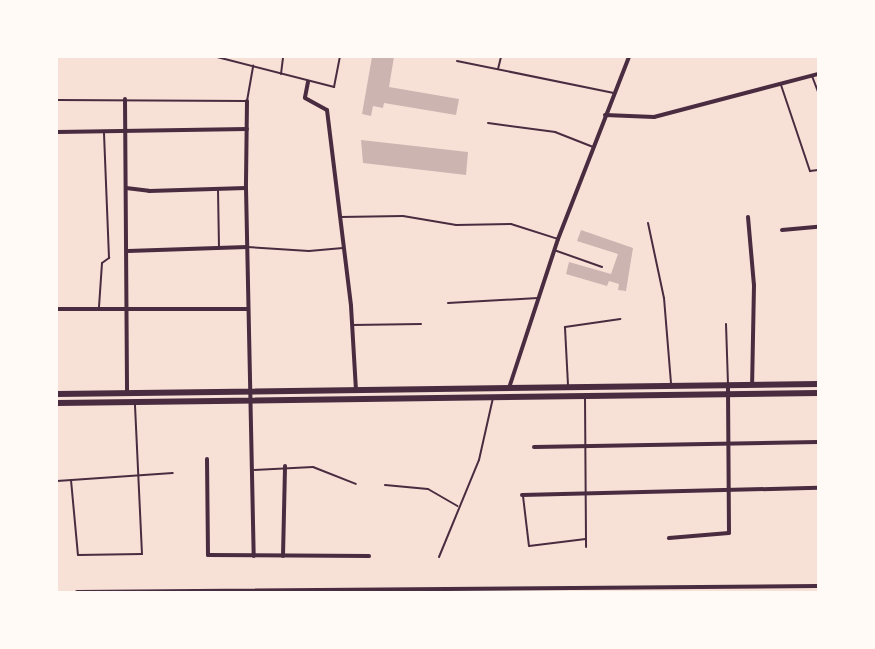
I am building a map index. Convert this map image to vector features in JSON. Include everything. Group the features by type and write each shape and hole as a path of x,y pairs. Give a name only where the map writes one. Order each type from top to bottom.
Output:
{"main road":[{"path":"57,394 127,395 818,384"},
{"path":"492,388 493,398"},
{"path":"509,388 510,398"},
{"path":"57,403 818,393"}],"street":[{"path":"509,388 554,250 629,57"},
{"path":"605,115 654,117 818,74"},
{"path":"308,82 305,98 327,110 344,247 356,391"},
{"path":"125,99 128,251 127,395"},
{"path":"247,101 246,188 254,556"},
{"path":"57,132 247,129"},
{"path":"126,188 246,188"},
{"path":"748,217 754,285 752,386"},
{"path":"783,230 818,227"},
{"path":"128,251 247,247"},
{"path":"57,309 99,307 248,309"},
{"path":"669,538 729,533 728,386"},
{"path":"534,447 818,442"},
{"path":"207,459 206,553 254,556 369,556"},
{"path":"283,556 285,466"},
{"path":"522,495 586,491 818,488"},
{"path":"77,592 536,590 818,585"}],"lane":[{"path":"217,57 334,87 340,57"},
{"path":"281,74 284,57"},
{"path":"498,69 501,57"},
{"path":"457,61 614,93"},
{"path":"57,100 247,101 253,66"},
{"path":"812,76 818,92"},
{"path":"781,85 810,171 818,170"},
{"path":"488,123 555,132 593,147"},
{"path":"99,307 102,263 109,258 104,131"},
{"path":"218,189 219,248"},
{"path":"340,217 404,216 456,225 516,225 558,239"},
{"path":"648,223 664,298 671,387"},
{"path":"247,247 309,251 344,247"},
{"path":"554,250 602,267"},
{"path":"448,303 538,298"},
{"path":"568,387 565,327 620,319"},
{"path":"352,325 421,324"},
{"path":"726,324 728,386"},
{"path":"585,396 586,547"},
{"path":"439,557 479,460 493,398"},
{"path":"71,480 78,555 142,554 135,403"},
{"path":"252,470 285,466 313,467 356,484"},
{"path":"57,481 173,473"},
{"path":"385,484 428,489 459,507"},
{"path":"522,495 529,546 586,539"}],"building":[{"path":"372,57 394,57 389,87 459,99 456,115 384,103 383,108 373,106 371,116 362,114"},
{"path":"361,140 468,152 466,175 363,163"},
{"path":"581,230 633,248 626,291 618,290 619,284 609,281 607,286 566,274 569,262 611,274 618,254 577,241"}]}
